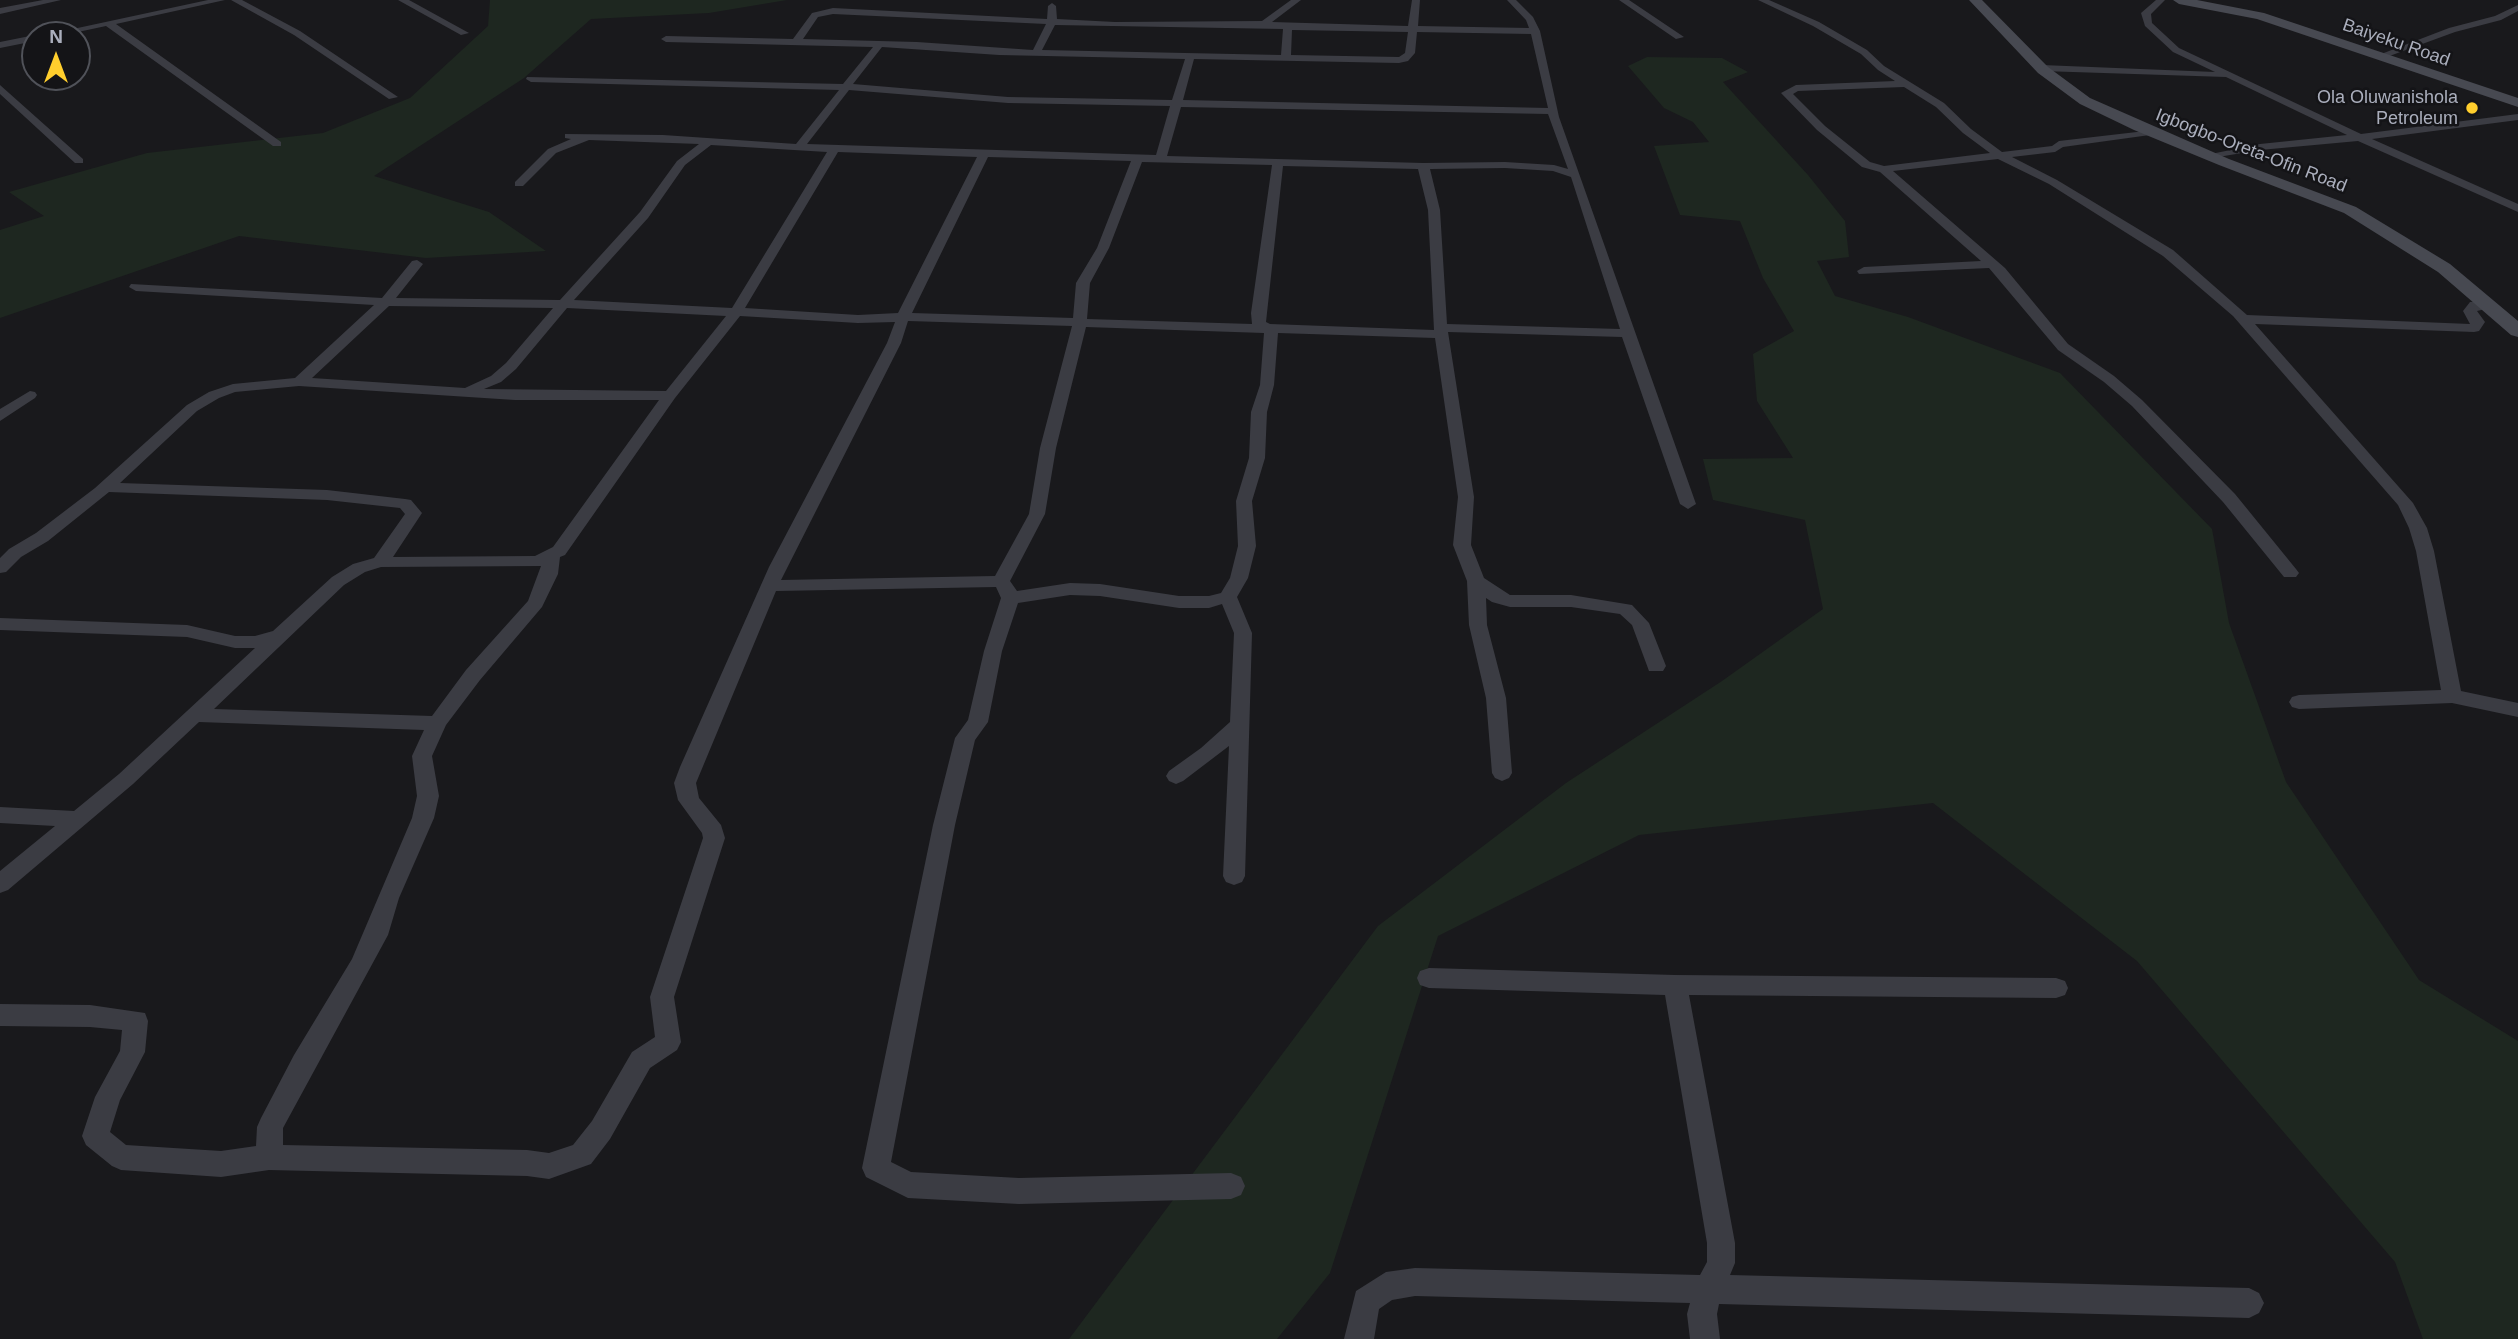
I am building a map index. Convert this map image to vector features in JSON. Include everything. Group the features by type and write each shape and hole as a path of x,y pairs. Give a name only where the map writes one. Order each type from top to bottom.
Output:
{"street":[{"path":"0,11 57,0"},
{"path":"91,27 221,0"},
{"path":"235,0 297,33 393,97"},
{"path":"402,0 464,33"},
{"path":"1264,24 1297,0"},
{"path":"666,39 917,45 1036,53 1405,59 1410,53 1416,0"},
{"path":"1511,0 1530,19 1535,31 1553,111 1688,504"},
{"path":"1623,0 1679,37"},
{"path":"1762,0 1816,24 1864,52 1881,68 1940,105 1967,131 1999,155 2053,182 2168,253 2242,318 2405,503 2418,528 2425,551 2452,696"},
{"name":"Igbogbo-Oreta-Ofin Road","path":"1975,0 2042,68 2084,101 2210,157 2350,210 2444,268 2515,326"},
{"path":"2161,0 2146,13 2148,24 2176,50 2303,112 2518,208"},
{"name":"Baiyeku Road","path":"2179,0 2260,16 2518,103"},
{"path":"1036,53 1052,22 1052,6"},
{"path":"2381,56 2452,30 2495,19 2518,8"},
{"path":"796,43 815,15 822,12 937,12 1052,22 1535,31"},
{"path":"929,26 937,12"},
{"path":"2495,19 2518,24"},
{"path":"108,23 276,144"},
{"path":"1286,59 1288,27"},
{"path":"917,45 923,36"},
{"path":"0,45 21,41"},
{"path":"799,147 878,45"},
{"path":"1161,157 1190,57"},
{"path":"2042,68 2233,76"},
{"path":"531,79 848,87 1008,100 1553,111"},
{"path":"1906,84 1796,88 1787,91 1821,128 1866,165 1884,169 2055,149 2059,144 2150,132"},
{"path":"0,88 79,161"},
{"path":"2210,157 2260,147 2518,117"},
{"path":"569,136 984,154 1423,166 1529,166 1564,170 1576,175"},
{"path":"519,184 552,151 587,136"},
{"path":"466,391 496,379 511,366 644,215 681,163 708,142"},
{"path":"0,884 196,715 208,700 338,581 359,568 380,562 538,561 559,551 670,395 736,312 835,148"},
{"path":"0,1015 90,1016 136,1021 132,1052 108,1097 95,1136 121,1157 221,1164 269,1157 527,1163 549,1166 582,1155 601,1130 641,1060 668,1042 662,996 714,838 713,831 689,800 685,783 770,586 894,343 903,317 984,154"},
{"path":"1138,157 1103,248 1083,283 1080,323 1048,448 1037,514 1006,590 978,722 965,738 944,825 876,1168 908,1185 952,1188 1019,1191 1231,1186"},
{"path":"1271,331 1259,324 1258,313 1278,162"},
{"path":"1423,166 1434,210 1441,331 1459,466 1466,497 1462,545 1476,581 1478,625 1496,698 1502,773"},
{"path":"1884,169 1992,264 2063,347 2123,390 2229,498 2290,573"},
{"path":"299,382 386,302 417,264"},
{"path":"1864,271 1992,264"},
{"path":"136,287 386,302 566,304 858,319 903,317 1271,331 1628,333"},
{"path":"2242,318 2474,328 2478,322 2470,311 2475,305 2489,304"},
{"path":"770,586 1100,590 1149,600 1179,602 1209,602 1228,597 1239,578 1247,546 1244,500 1257,458 1259,412 1267,385 1271,331"},
{"path":"0,568 7,554 42,537 106,487 192,408 214,394 233,388 299,382 515,396 670,395"},
{"path":"0,415 30,395"},
{"path":"106,487 327,495 405,504 414,513 380,562"},
{"path":"269,1157 270,1127 303,1063 361,966 423,818 428,796 422,756 437,723 473,675 536,603 549,574 551,557"},
{"path":"1476,581 1498,597 1510,601 1572,601 1626,609 1640,623 1656,666"},
{"path":"1228,597 1243,633 1234,876"},
{"path":"0,624 187,631 235,642 255,642 278,636"},
{"path":"2300,702 2452,696 2518,710"},
{"path":"196,715 437,723"},
{"path":"1176,776 1239,726"},
{"path":"0,815 78,819"},
{"path":"1429,978 1675,985 2056,988"},
{"path":"1675,985 1721,1243 1721,1263 1709,1289 1702,1314 1705,1339"},
{"path":"1359,1339 1366,1301 1386,1286 1415,1282 2249,1303"}],"shaded area":[{"path":"490,0 787,0 709,13 591,19 524,78 374,176 489,212 546,251 426,258 239,236 0,318 0,230 44,216 9,192 147,153 323,133 410,98 488,26"},
{"path":"1647,57 1722,58 1748,72 1723,82 1808,175 1845,221 1849,257 1817,261 1835,296 1908,317 2060,373 2212,529 2229,623 2286,782 2419,980 2518,1041 2518,1339 2423,1339 2395,1262 2137,961 1933,803 1639,835 1438,936 1330,1273 1277,1339 1069,1339 1378,926 1566,783 1722,681 1823,609 1805,520 1713,500 1703,459 1793,458 1757,401 1753,354 1794,331 1763,278 1740,221 1680,215 1654,146 1709,142 1693,122 1664,108 1628,66"}],"place":[{"name":"Ola Oluwanishola Petroleum","path":"2472,108"}]}
